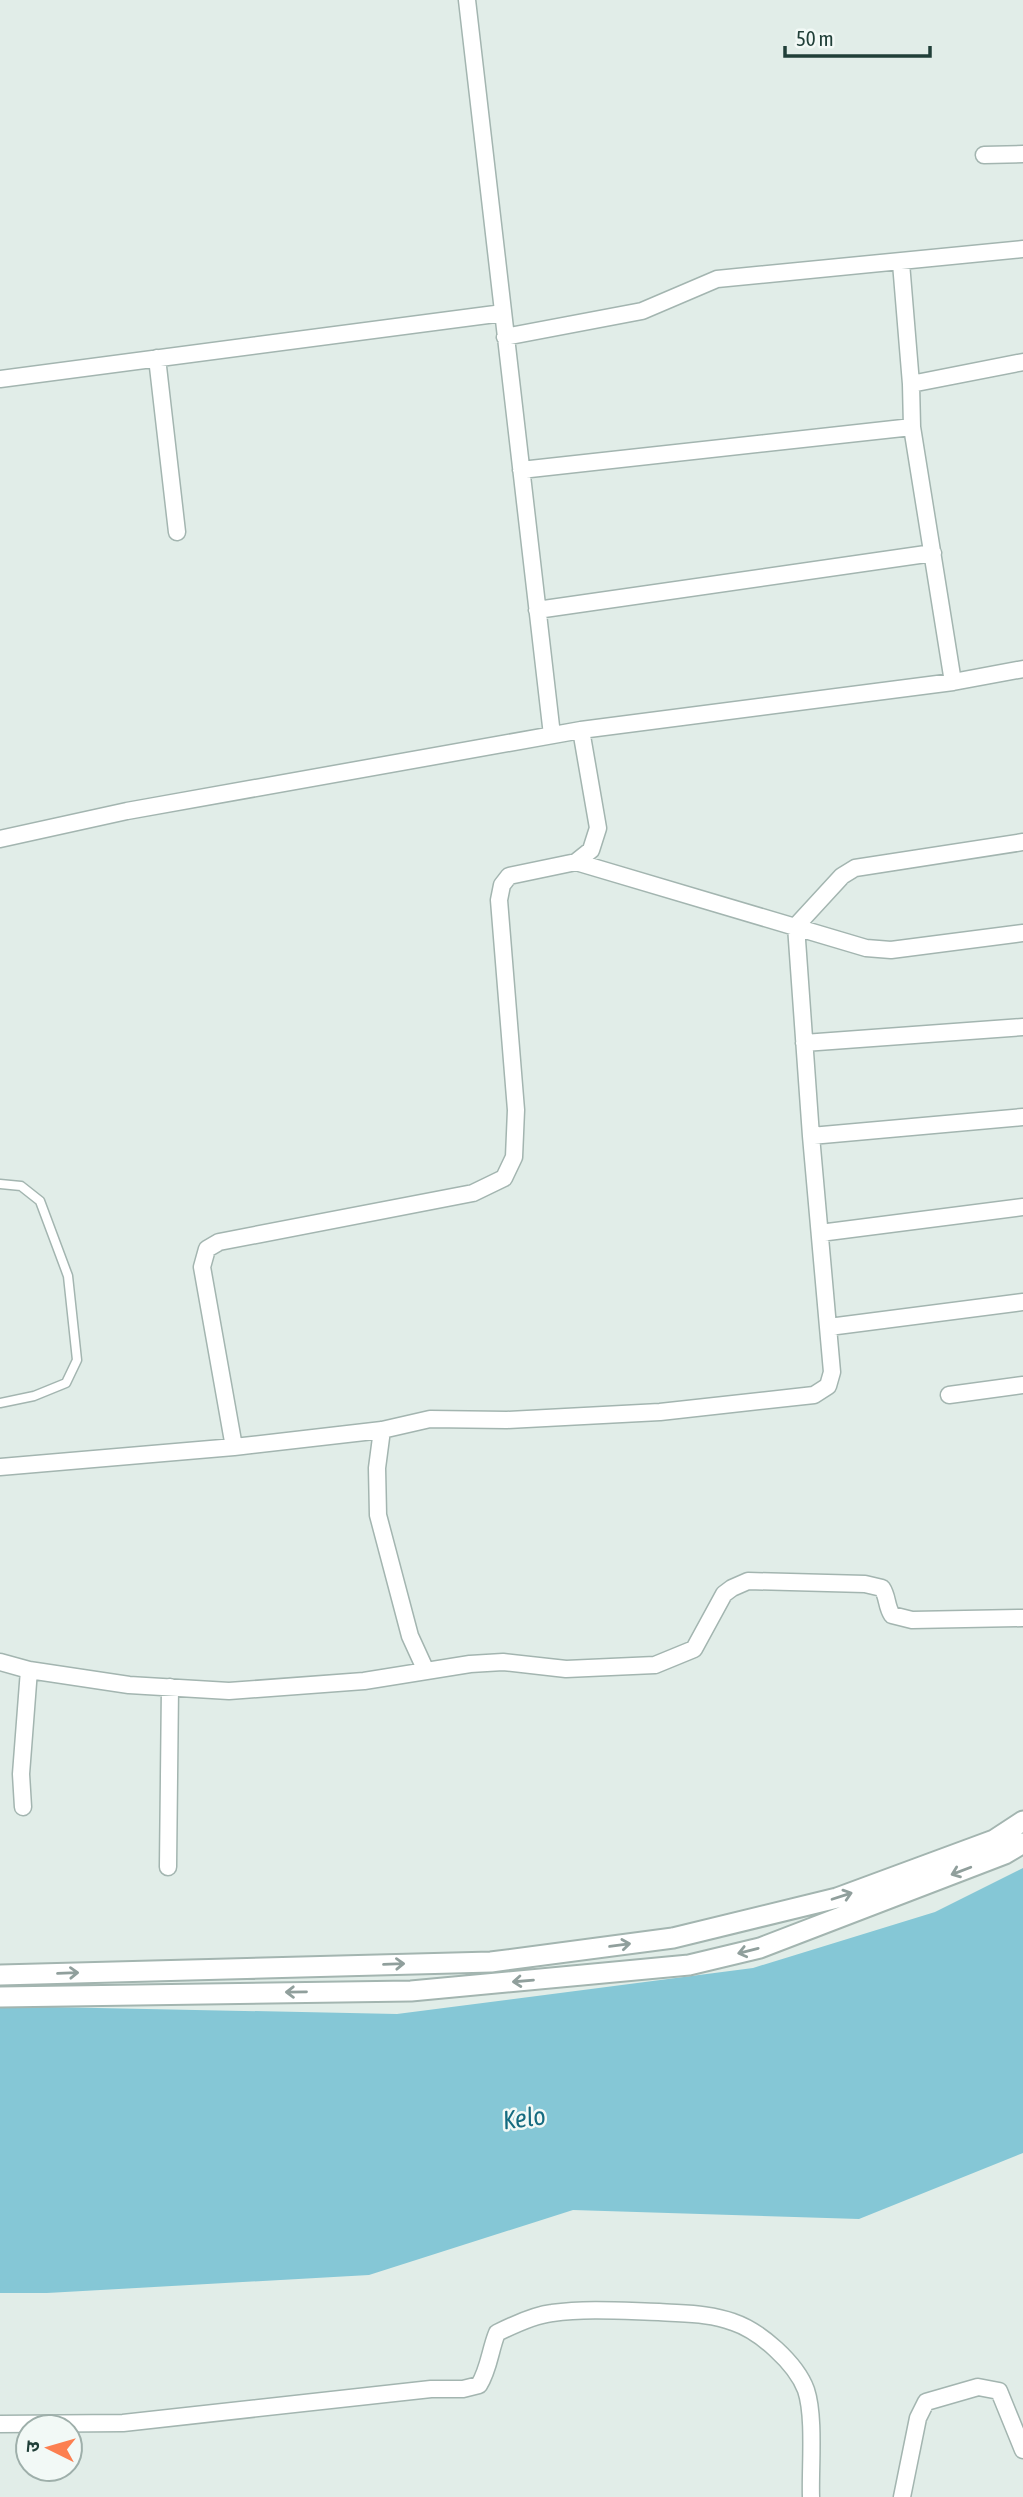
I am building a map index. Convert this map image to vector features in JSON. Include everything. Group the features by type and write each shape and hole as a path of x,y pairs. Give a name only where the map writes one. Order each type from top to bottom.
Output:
{"street":[{"path":"467,0 552,735"},
{"path":"984,155 1023,154"},
{"path":"505,337 642,311 717,279 1023,249"},
{"path":"901,263 912,428 953,682"},
{"path":"0,379 503,313"},
{"path":"157,358 177,532"},
{"path":"911,384 1023,362"},
{"path":"521,470 912,428"},
{"path":"537,610 933,553"},
{"path":"0,839 127,811 581,730 953,682 1023,669"},
{"path":"234,1447 202,1267 207,1249 219,1242 472,1193 504,1178 513,1157 516,1110 499,900 502,885 509,876 576,862 591,850 598,828 581,730"},
{"path":"0,1467 234,1447 382,1430 430,1419 507,1420 660,1412 814,1395 828,1386 832,1372 796,926 842,876 855,868 1023,842"},
{"path":"576,862 866,948 891,950 1023,933"},
{"path":"804,1044 1023,1027"},
{"path":"811,1136 1023,1117"},
{"path":"820,1233 1023,1207"},
{"path":"829,1327 1023,1302"},
{"path":"949,1395 1023,1385"},
{"path":"382,1430 377,1468 378,1515 410,1636 426,1671"},
{"path":"0,1662 29,1670 129,1685 229,1691 365,1681 503,1662 566,1669 655,1665 694,1649 724,1594 748,1581 865,1584 882,1588 888,1596 888,1609 897,1618 1023,1618"},
{"path":"23,1807 21,1774 29,1670"},
{"path":"168,1867 170,1688"},
{"path":"0,1975 491,1962 673,1938 837,1898 995,1840 1023,1821"},
{"path":"0,1997 411,1991 689,1965 760,1948 1005,1854 1023,1843"},
{"path":"0,2424 123,2423 431,2389 463,2389 479,2385 486,2374 490,2350 497,2333 550,2313 622,2311 710,2315 735,2322 756,2332 791,2365 806,2390 811,2497"},
{"path":"902,2497 918,2418 926,2402 978,2387 999,2392 1023,2450"}],"lane":[{"path":"0,1184 21,1186 40,1201 68,1276 77,1360 66,1384 34,1396 0,1403"}],"water":[{"name":"Kelo","path":"1023,1868 1023,2153 859,2219 573,2210 369,2275 47,2293 0,2293 0,2006 397,2014 753,1968 935,1912"}]}
